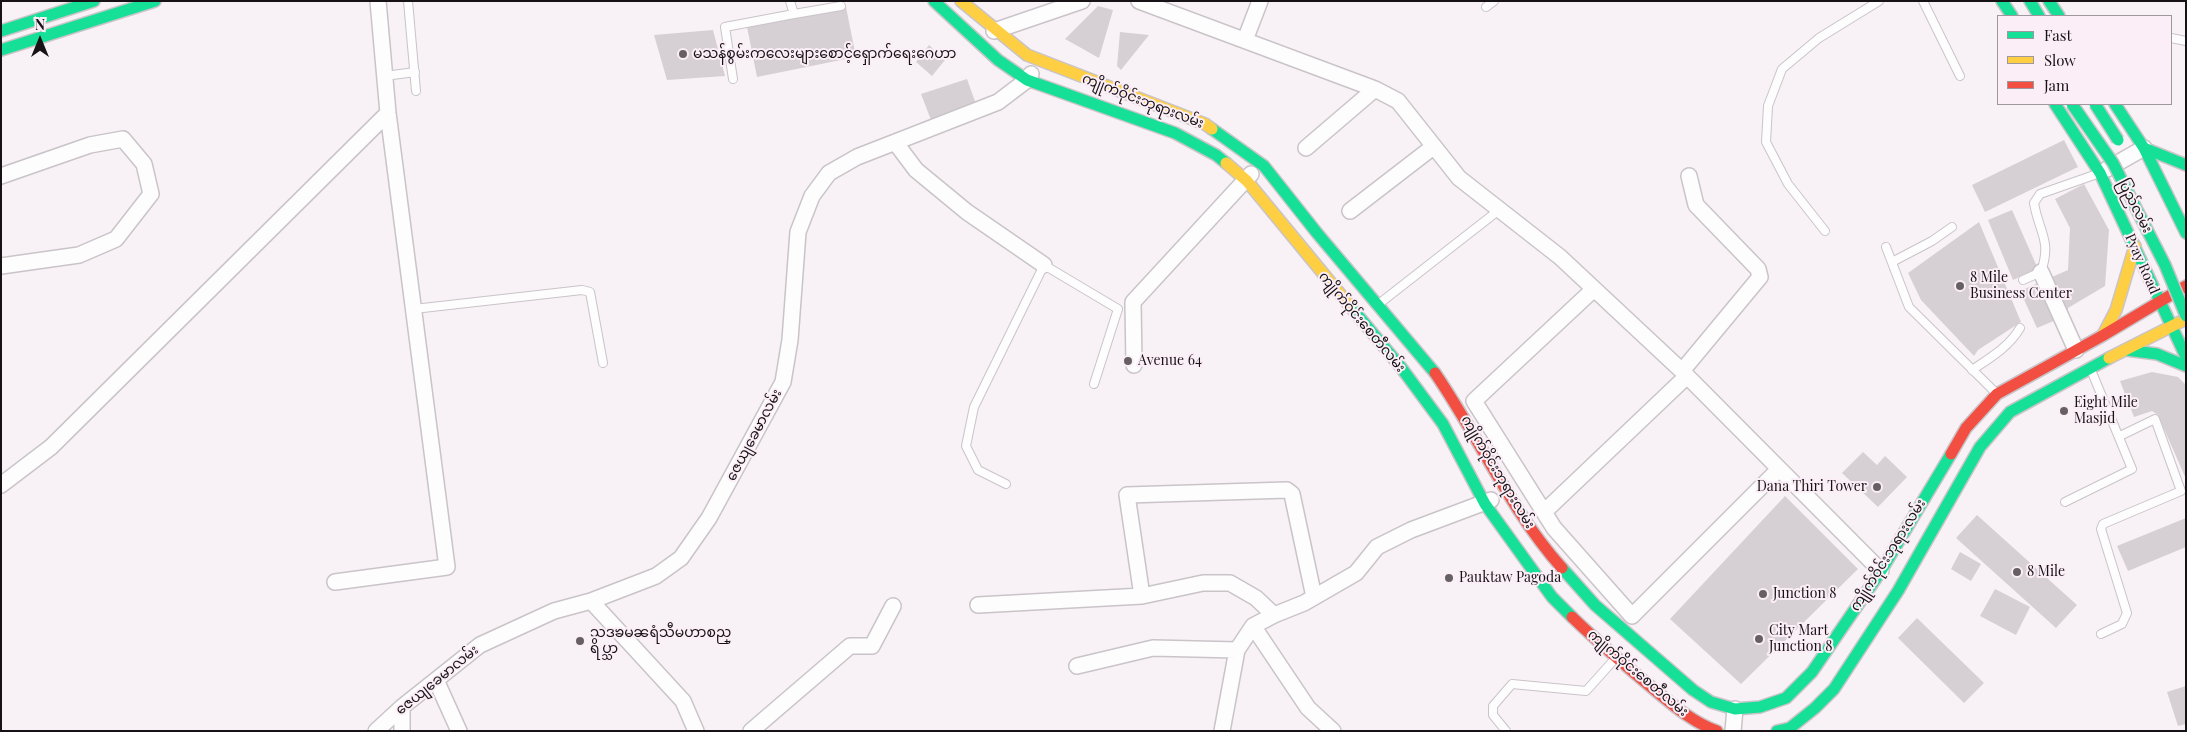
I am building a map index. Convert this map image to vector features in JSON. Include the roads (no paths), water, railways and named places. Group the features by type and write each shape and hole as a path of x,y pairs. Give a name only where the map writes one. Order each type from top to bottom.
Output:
{"main road":[{"path":"1,31 94,1"},
{"path":"1,50 154,1"},
{"name":"ကျိုက်ဝိုင်းစေတီလမ်း","path":"934,1 998,60 1027,80 1183,137 1216,155 1247,181 1370,331 1443,424 1485,504 1552,597 1615,658 1674,706 1705,726 1717,731"},
{"name":"ကျိုက်ဝိုင်းဘုရားလမ်း","path":"961,1 994,30 1027,55 1205,124 1260,163 1427,362 1461,411 1506,492 1548,552 1595,605 1693,690 1711,702 1734,709 1760,707 1786,698 1802,684 1881,571 1966,428 1997,394 2076,350"},
{"path":"1992,1 1999,15"},
{"path":"2002,1 2011,15"},
{"path":"2030,1 2038,15"},
{"path":"2049,1 2058,15"},
{"name":"ပြည်လမ်း","path":"2057,105 2100,173"},
{"name":"ပြည်လမ်း","path":"2073,105 2113,163 2164,265 2186,318"},
{"name":"ပြည်လမ်း","path":"2096,105 2134,170"},
{"path":"2116,105 2144,148 2186,233"},
{"path":"2144,148 2186,164"},
{"name":"Pyay Road","path":"2100,173 2159,301"},
{"path":"1300,247 1317,233"},
{"path":"2102,336 2116,310 2135,246"},
{"path":"2076,350 2186,286"},
{"path":"2159,301 2186,357"},
{"path":"1370,331 1387,316"},
{"path":"1777,731 1790,728 1815,708 1834,689 1898,591 1980,447 2010,412 2090,367 2186,318"},
{"path":"2126,350 2152,351 2171,357 2186,366"}],"street":[{"path":"336,582 447,568 388,113 378,1"},
{"path":"994,30 1082,1"},
{"path":"1139,1 1375,89 1398,101 1459,178 1560,257 1685,373 1881,571"},
{"path":"1246,40 1260,1"},
{"path":"1027,80 1039,61"},
{"name":"ဇေယျခေမာလမ်း","path":"376,731 402,707 480,645 554,611 591,601 656,576 681,558 709,518 783,382 790,340 798,232 812,196 829,173 857,157 998,102 1027,80"},
{"path":"1306,148 1375,89"},
{"path":"1,485 50,446 388,113"},
{"path":"1,176 90,145 123,139 144,164 151,194 116,238 79,255 1,266"},
{"path":"895,142 916,170 967,212 1044,265"},
{"path":"1350,211 1433,147"},
{"path":"2100,173 2144,148"},
{"path":"1134,364 1133,302 1247,181 1260,163"},
{"path":"1544,512 1685,373 1760,277 1758,269 1696,206 1689,176"},
{"path":"2041,272 2076,350"},
{"path":"1594,289 1474,401 1554,528 1632,616 1779,469"},
{"path":"1142,596 1128,495 1287,490 1292,494 1314,597"},
{"path":"1222,731 1237,650 1254,626 1314,597 1356,573 1377,547 1411,530 1485,504 1506,492"},
{"path":"978,605 1142,596 1202,583 1230,583 1256,598 1274,615"},
{"path":"591,601 683,701 696,731"},
{"path":"750,731 850,646 872,646 893,606"},
{"path":"1254,626 1308,708 1333,731"},
{"path":"1077,666 1153,648 1237,650"},
{"path":"436,680 459,731"},
{"path":"402,707 402,731"},
{"path":"1733,731 1734,709"}],"lane":[{"path":"408,1 416,91"},
{"path":"790,1 794,14"},
{"path":"1486,7 1494,1"},
{"path":"1825,231 1788,184 1766,142 1768,106 1782,69 1819,38 1880,1"},
{"path":"1923,1 1960,76"},
{"path":"733,80 725,26 841,6"},
{"path":"2172,38 2186,41"},
{"path":"385,76 415,72"},
{"path":"2023,280 2041,272 2046,257 2046,242 2037,220 2034,202 2040,194 2100,173"},
{"path":"1378,305 1499,210"},
{"path":"1892,262 1932,241 1952,227"},
{"path":"1886,247 1909,307 1997,394"},
{"path":"1006,484 978,470 966,446 974,407 1044,265 1118,309 1094,384"},
{"path":"414,309 582,290 590,292 603,363"},
{"path":"1972,370 1997,354 2015,337 2020,328"},
{"path":"2066,502 2132,468 2090,367"},
{"path":"2101,634 2122,624 2126,613 2101,529 2104,524 2181,491 2155,419 2120,436"},
{"path":"1506,731 1493,715 1493,706 1512,684 1586,691 1615,658"}],"place":[{"name":"မသန်စွမ်းကလေးများစောင့်ရှောက်ရေးဂေဟာ","path":"683,54"},
{"name":"8 Mile Business Center","path":"1960,286"},
{"name":"Avenue 64","path":"1128,361"},
{"name":"Eight Mile Masjid","path":"2064,411"},
{"name":"Dana Thiri Tower","path":"1877,487"},
{"name":"8 Mile","path":"2017,572"},
{"name":"Pauktaw Pagoda","path":"1449,578"},
{"name":"Junction 8","path":"1763,594"},
{"name":"City Mart Junction 8","path":"1759,639"},
{"name":"သဒၶမၼရံသီမဟာစည္ ရိပ္သာ","path":"580,641"}]}
